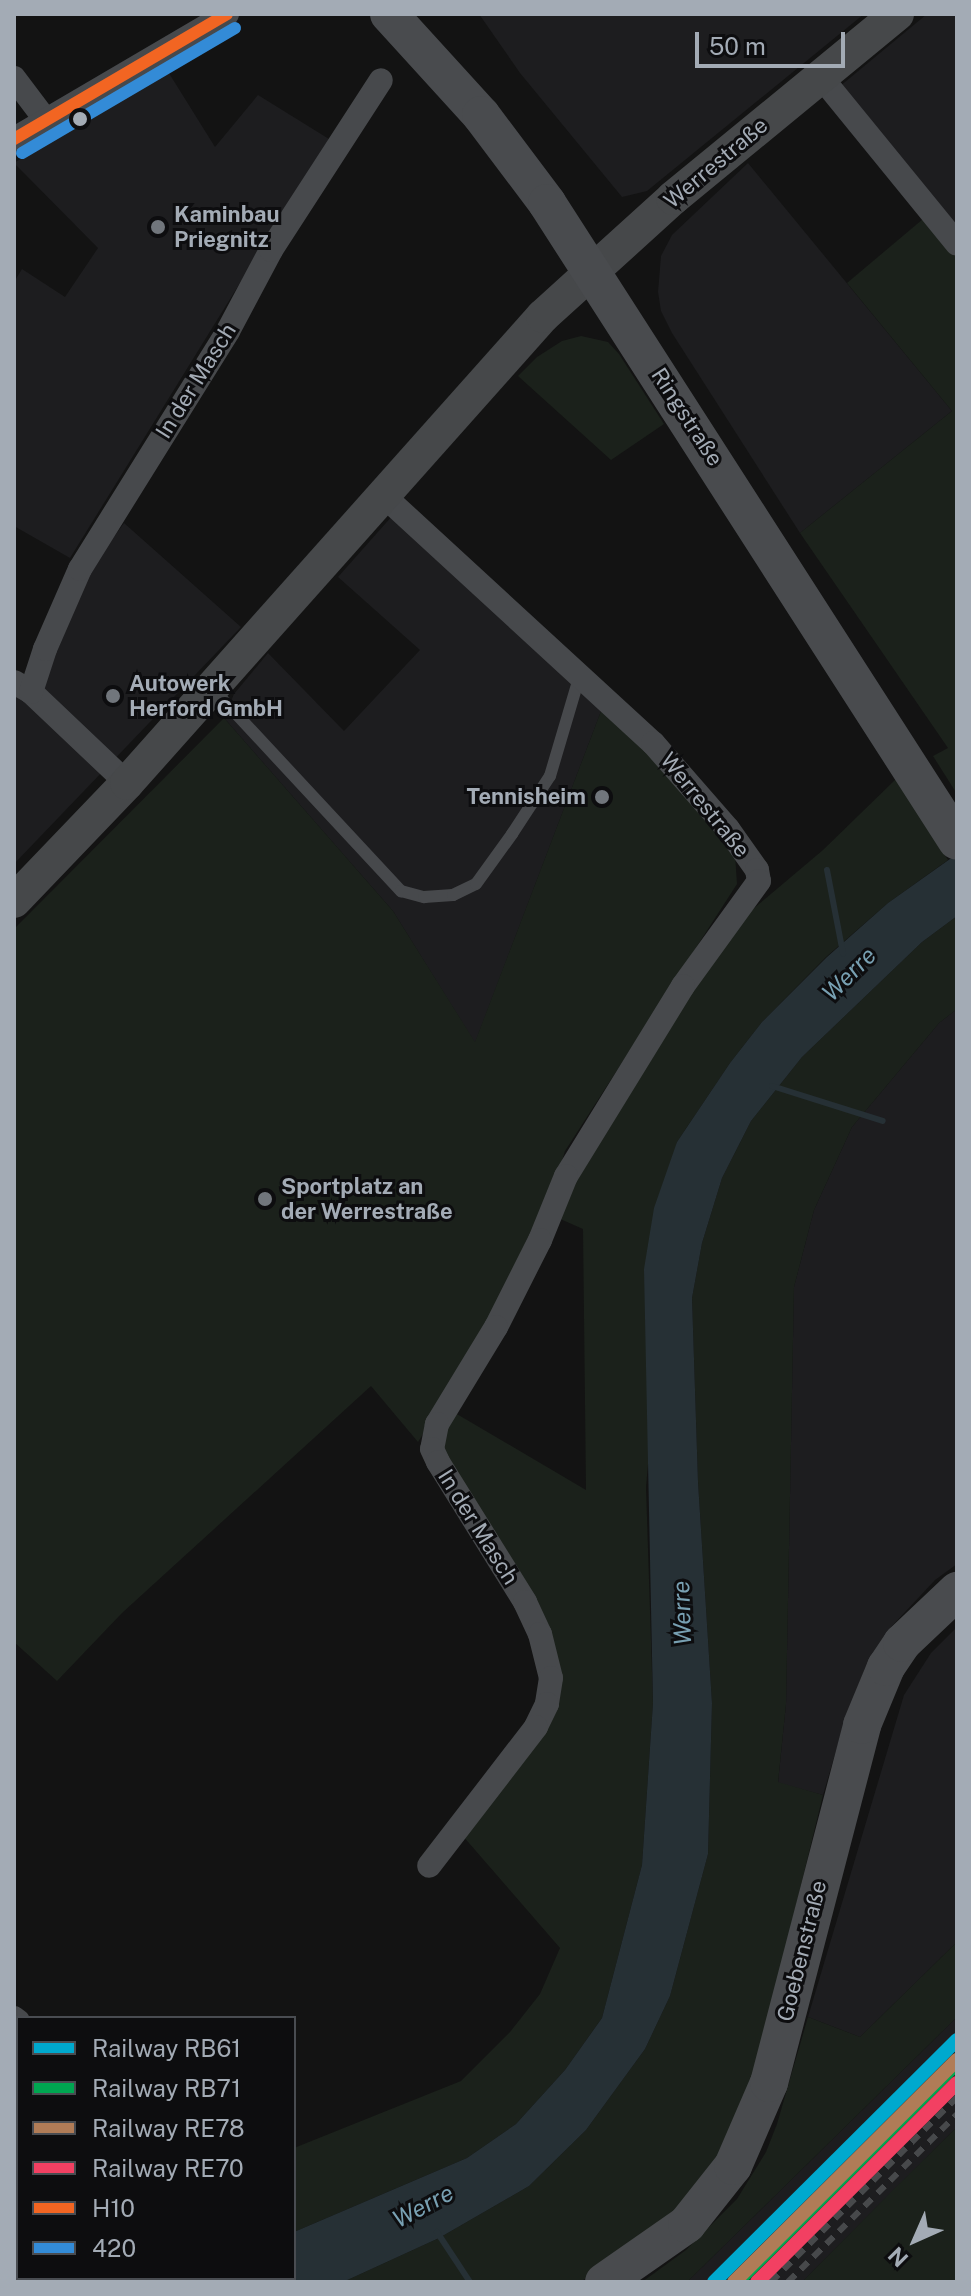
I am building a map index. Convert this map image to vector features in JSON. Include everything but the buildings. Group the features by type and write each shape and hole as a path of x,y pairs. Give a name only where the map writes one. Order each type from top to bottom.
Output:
{"main road":[{"name":"Ringstraße","path":"389,14 481,115 591,269 957,841"},
{"name":"Werrestraße","path":"14,901 127,783 543,316 591,269 897,14"},
{"name":"Goebenstraße","path":"604,2282 687,2224 733,2166 769,2083 862,1725 886,1667 902,1643 957,1591"}],"street":[{"path":"14,139 227,14"},
{"path":"821,77 957,244"},
{"path":"14,78 45,119"},
{"name":"In der Masch","path":"23,687 45,649 80,569 228,331 271,250 381,80"},
{"name":"Werrestraße","path":"383,495 581,673 653,743 757,870 759,881 683,986 566,1176"},
{"path":"23,687 127,783"},
{"name":"In der Masch","path":"429,1866 509,1765 547,1704 551,1678 540,1634 432,1449 437,1424 496,1327 540,1240 566,1176"}],"lane":[{"path":"212,688 401,891 424,897 453,895 476,884 512,834 550,776 581,673"}],"shaded area":[{"path":"479,14 864,14 647,191 622,197 520,73"},
{"path":"927,14 957,14 957,231 839,87"},
{"path":"167,70 215,147 258,95 329,139 70,558 14,526 14,282 22,269 65,297 98,248 14,163"},
{"path":"748,163 952,411 800,533 672,333 661,311 658,292 661,256 672,235"},
{"path":"923,219 957,231 957,794 933,756 948,748 800,533 952,411 847,283"},
{"path":"581,336 608,342 664,424 611,460 518,376 537,357 562,341"},
{"path":"393,515 603,706 475,1043 393,911 224,718 234,694 268,653 344,731 420,650 338,577"},
{"path":"124,523 241,627 14,864 14,693 93,566"},
{"name":"Sportplatz an der Werrestraße","path":"603,706 648,751 735,854 737,884 565,1151 545,1217 494,1321 418,1442 371,1386 122,1613 57,1681 14,1642 14,929 224,718 393,911 475,1042"},
{"path":"896,779 948,860 888,903 826,957 762,1022 730,1063 677,1142 646,1487 653,1703 642,1865 602,2018 565,2070 516,2124 467,2158 296,2231 296,2147 461,2081 510,2032 540,1994 560,1948 462,1835 555,1682 442,1457 450,1410 586,1490 583,1229 558,1218 585,1154 739,921 823,850"},
{"path":"957,916 957,1009 939,1023 852,1127 814,1210 794,1287 786,1704 778,1782 823,1795 755,2073 717,2165 652,2236 580,2282 343,2282 439,2238 529,2186 586,2130 645,2049 670,1996 708,1854 712,1703 698,1482 692,1298 702,1243 722,1178 751,1121 802,1057 922,942"},
{"path":"957,1009 957,1564 935,1580 891,1627 865,1668 845,1720 823,1795 778,1783 786,1704 794,1287 814,1210 852,1127 939,1023"},
{"path":"957,1627 957,1942 860,2037 808,2017 904,1695 931,1653"},
{"path":"957,1942 957,2017 687,2282 642,2282 686,2250 737,2199 766,2152 777,2124 808,2017 860,2037"},
{"path":"957,2017 957,2127 802,2282 687,2282"},
{"path":"957,2127 957,2282 802,2282 894,2189"},
{"path":"14,2263 16,2280 179,2280 14,2282"}],"water":[{"name":"Werre","path":"957,854 957,916 922,942 802,1057 751,1121 722,1178 702,1243 692,1298 698,1482 712,1703 708,1854 670,1996 645,2049 586,2130 529,2186 439,2238 343,2282 174,2282 296,2280 296,2231 467,2158 516,2124 565,2070 602,2018 642,1865 653,1703 644,1269 654,1208 677,1142 730,1063 762,1022 827,957 888,903"}],"waterway":[{"name":"Werre","path":"827,870 843,953"},
{"path":"772,1086 883,1121"},
{"path":"437,2232 470,2282"}],"railway":[{"path":"771,2282 957,2097"},
{"path":"788,2282 957,2114"}],"rail line":[{"name":"RB61","path":"714,2282 957,2040"},
{"name":"RE78","path":"734,2282 957,2060"},
{"name":"RB71","path":"737,2282 957,2063"},
{"name":"RE70","path":"757,2282 957,2083"}],"transit line":[{"name":"H10","path":"14,139 227,14"},
{"name":"420","path":"22,153 235,28"}],"place":[{"name":"Kaminbau Priegnitz","path":"158,227"},
{"name":"Autowerk Herford GmbH","path":"113,696"},
{"name":"Tennisheim","path":"602,797"},
{"name":"Sportplatz an der Werrestraße","path":"265,1199"}]}
